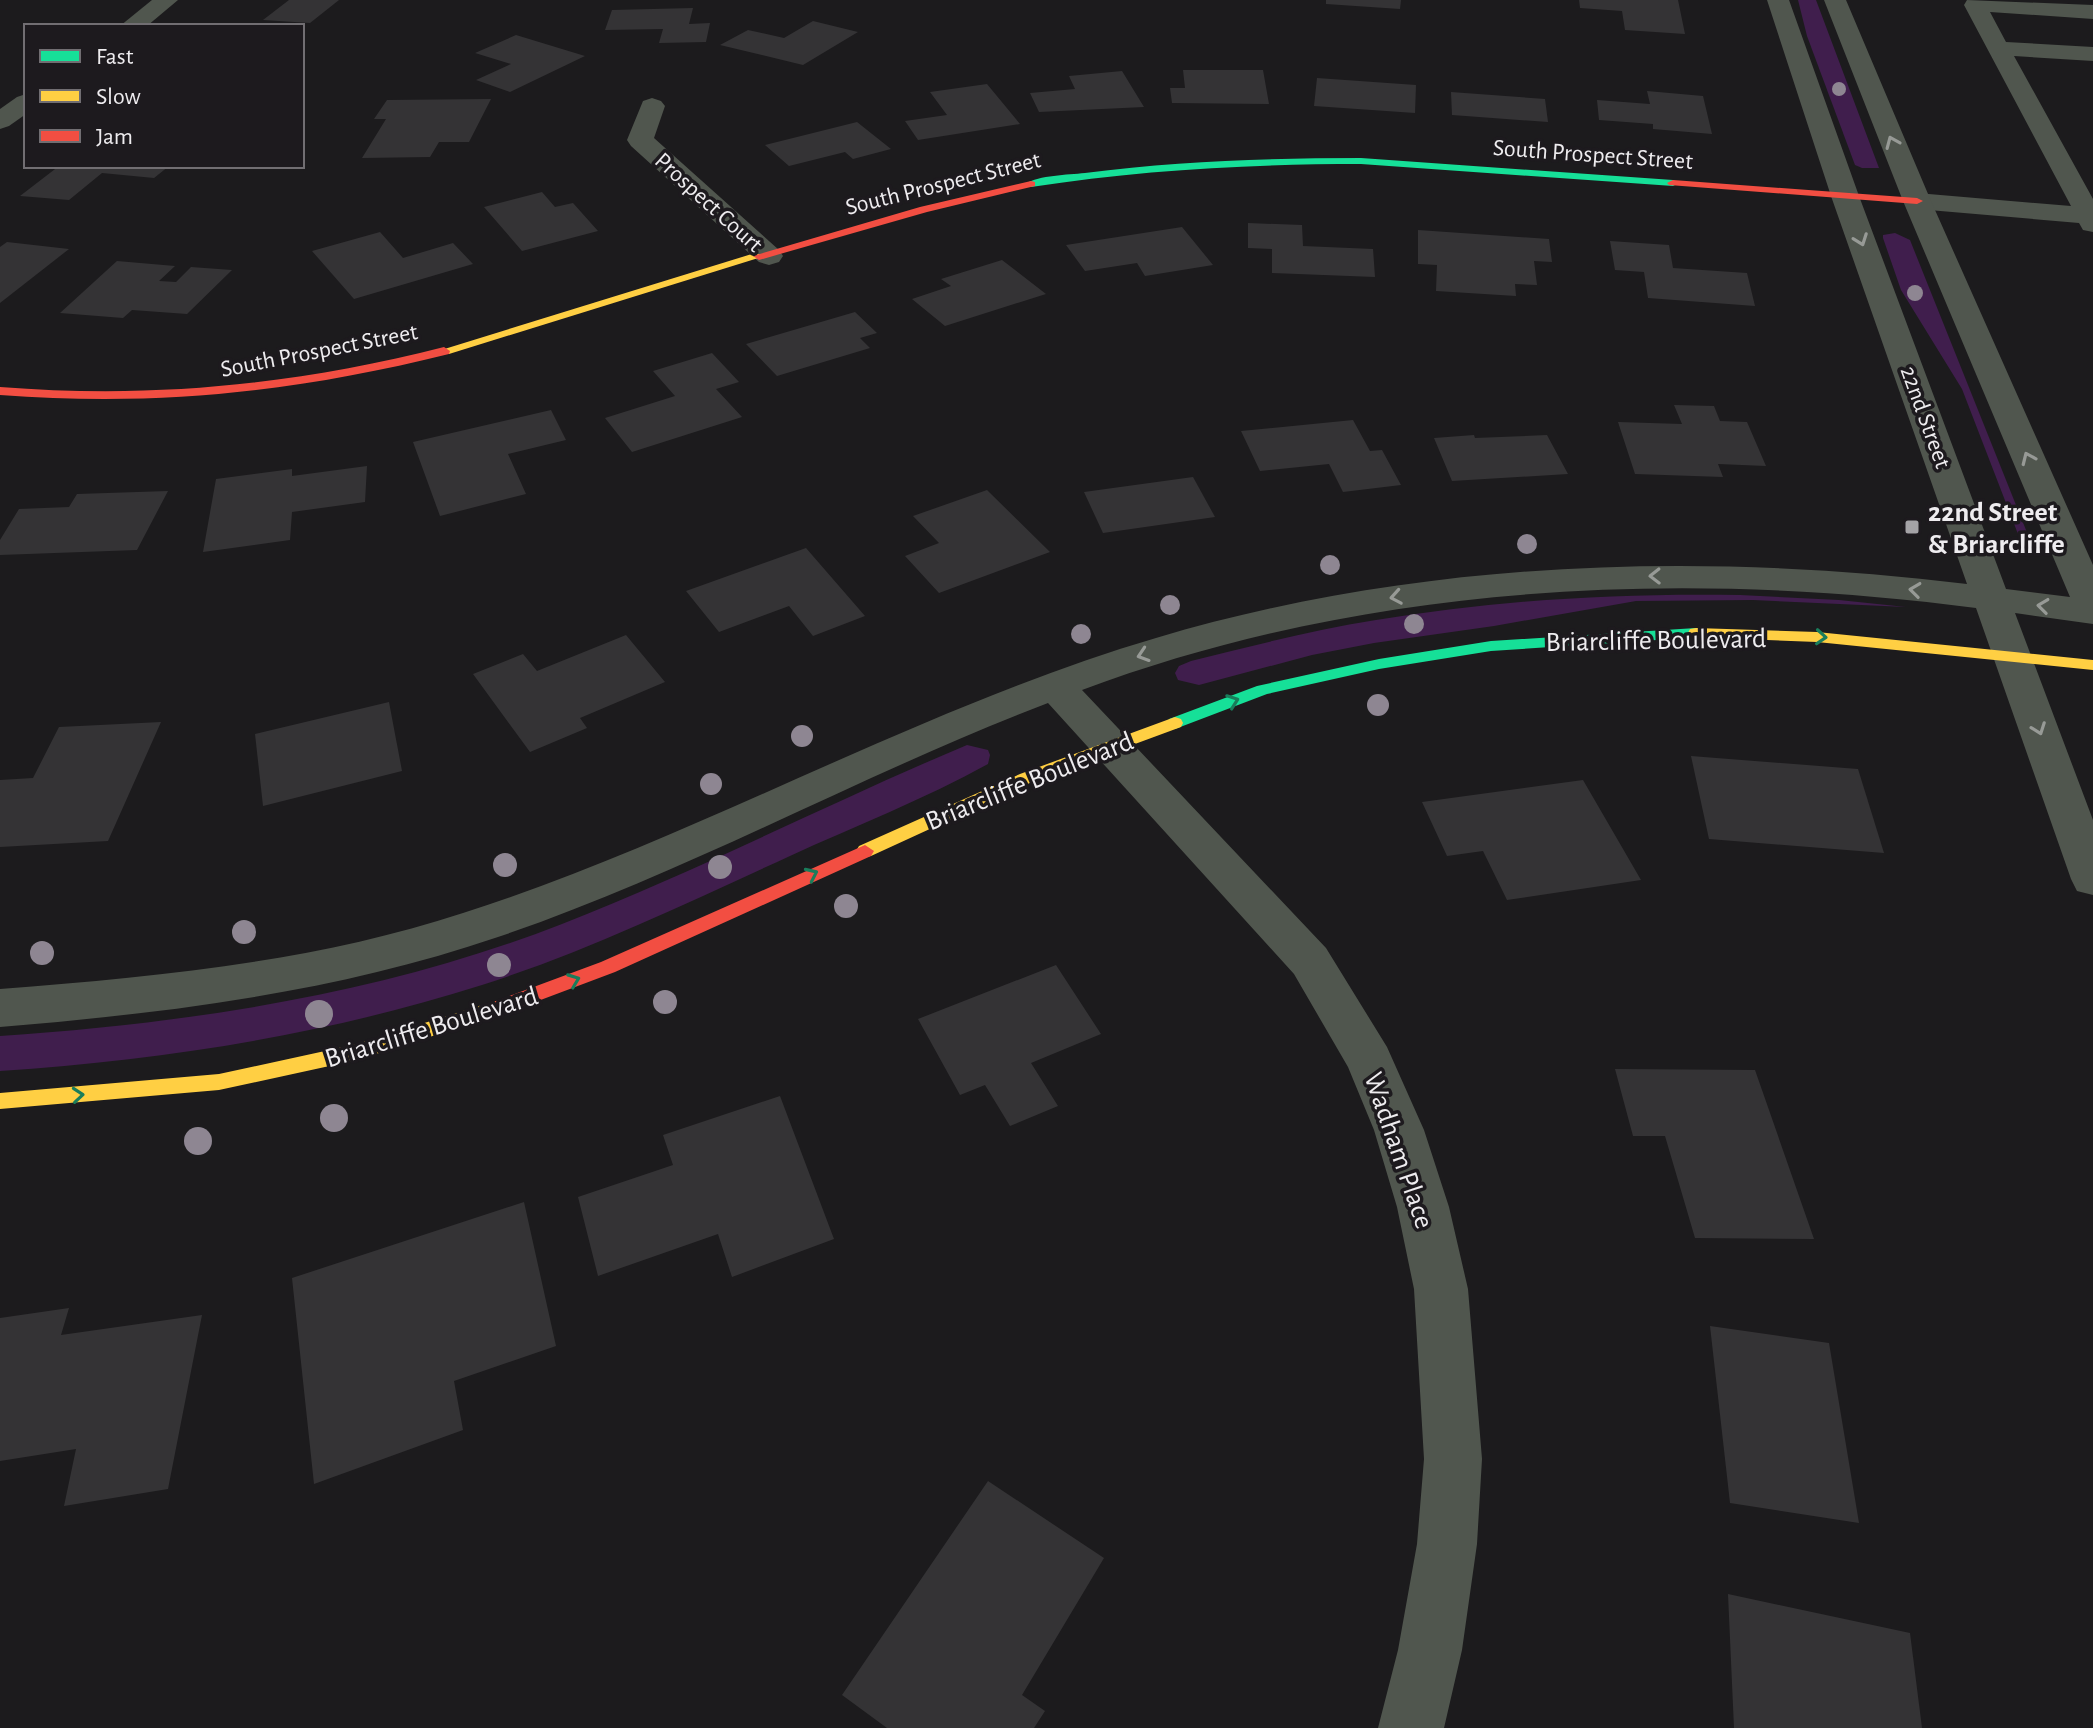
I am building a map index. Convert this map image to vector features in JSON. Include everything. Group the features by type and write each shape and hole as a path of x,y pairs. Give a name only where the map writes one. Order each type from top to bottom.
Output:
{"street":[{"path":"135,24 167,0"},
{"name":"22nd Street","path":"1778,0 1845,196 2093,879"},
{"path":"1835,0 1917,201 2093,609"},
{"path":"0,121 24,103"},
{"name":"Prospect Court","path":"652,106 640,140 769,256"},
{"name":"South Prospect Street","path":"0,391 54,397 127,399 207,395 294,385 377,368 501,335 905,215 1007,189 1111,170 1210,161 1361,161 1917,201"},
{"name":"Briarcliffe Boulevard","path":"0,1008 207,990 300,972 453,934 637,864 1054,684 1242,626 1403,595 1489,584 1652,576 1723,577 1905,588 2093,609"},
{"name":"Briarcliffe Boulevard","path":"0,1101 219,1082 357,1052 493,1010 608,967 983,795 1110,745 1263,690 1379,664 1506,644 1680,633 1817,637 2093,665"},
{"name":"Wadham Place","path":"1054,684 1310,961 1370,1061 1399,1130 1423,1207 1441,1289 1453,1459 1447,1544 1430,1650 1411,1728"}],"lane":[{"path":"2091,220 1975,5 2093,12"},
{"path":"1998,48 2093,54"},
{"path":"1917,201 2091,220"}],"shaded area":[{"path":"1798,0 1816,0 1879,168 1855,165 1807,36"},
{"path":"1895,233 1910,240 2034,550 2023,547 1962,389 1901,290 1883,238 1883,235"},
{"path":"1740,595 1906,607 1753,600 1636,601 1374,643 1312,655 1199,685 1178,680 1175,673 1179,666 1191,661 1260,644 1421,613 1557,599"},
{"path":"967,745 988,750 988,764 915,801 638,925 522,972 423,1003 244,1043 122,1060 0,1071 0,1036 143,1023 286,1001 356,987 494,948 562,924 664,881"}],"building":[{"path":"289,0 339,0 310,23 263,20"},
{"path":"1326,0 1401,0 1400,9 1326,4"},
{"path":"1579,0 1678,0 1685,34 1625,30 1622,11 1580,8"},
{"path":"693,8 689,24 710,23 706,42 659,43 663,29 605,30 612,10"},
{"path":"813,21 858,32 803,65 720,45 748,30 784,38"},
{"path":"516,35 585,56 510,92 476,80 511,64 475,53"},
{"path":"1183,70 1263,70 1269,104 1172,103 1170,88 1185,88"},
{"path":"1122,71 1144,107 1039,112 1030,93 1075,89 1069,76"},
{"path":"1317,78 1416,85 1415,113 1314,106"},
{"path":"987,84 1020,124 918,140 905,121 947,115 930,92"},
{"path":"1647,91 1703,96 1712,134 1653,129 1653,124 1599,120 1597,100 1650,104"},
{"path":"1451,92 1545,99 1548,122 1452,115"},
{"path":"491,99 469,142 439,142 430,157 362,158 386,119 374,119 387,100"},
{"path":"857,122 891,149 853,159 845,152 789,166 765,145"},
{"path":"56,168 166,168 154,178 102,173 69,200 20,196"},
{"path":"542,192 555,207 573,203 598,231 522,251 484,207"},
{"path":"1248,223 1302,225 1303,246 1373,249 1375,277 1272,273 1272,249 1248,248"},
{"path":"1182,227 1213,265 1145,276 1137,263 1085,271 1066,245"},
{"path":"1418,230 1549,239 1552,262 1534,261 1537,285 1515,284 1516,296 1436,291 1437,265 1418,264"},
{"path":"380,232 403,258 453,243 473,264 354,299 312,251"},
{"path":"1610,241 1669,245 1673,268 1747,273 1755,306 1648,298 1644,272 1615,270"},
{"path":"7,242 69,249 0,303 0,247"},
{"path":"1002,260 1046,294 945,326 912,299 951,286 941,279"},
{"path":"117,261 175,266 159,281 176,282 191,267 232,270 187,314 132,310 123,318 60,313"},
{"path":"855,312 877,333 860,338 870,348 777,376 746,344"},
{"path":"712,353 739,382 716,389 742,417 632,452 605,418 675,396 653,371"},
{"path":"1674,405 1714,406 1720,421 1747,422 1766,466 1718,464 1723,477 1635,474 1618,422 1682,424"},
{"path":"551,410 566,440 508,454 526,494 440,516 413,442"},
{"path":"1353,420 1370,451 1382,450 1401,485 1343,492 1329,464 1260,471 1241,431"},
{"path":"1474,435 1475,438 1547,435 1568,474 1452,481 1434,438"},
{"path":"367,466 365,502 292,512 290,540 203,552 216,479 292,469 292,476"},
{"path":"1193,477 1215,517 1103,533 1084,492"},
{"path":"987,490 1050,552 939,593 905,556 939,543 913,516"},
{"path":"168,491 137,550 0,555 0,540 19,509 69,507 77,494"},
{"path":"806,548 865,616 813,636 789,606 719,632 686,591"},
{"path":"626,635 665,682 580,718 587,728 530,752 473,674 523,654 537,671"},
{"path":"389,702 402,771 263,806 255,734"},
{"path":"161,722 108,841 0,847 0,780 33,778 59,727"},
{"path":"1691,756 1858,769 1884,853 1709,839"},
{"path":"1583,780 1641,880 1507,900 1483,851 1447,856 1422,802"},
{"path":"1056,965 1101,1034 1031,1063 1058,1106 1010,1126 985,1085 960,1095 918,1019"},
{"path":"1615,1069 1755,1070 1814,1239 1695,1238 1665,1136 1633,1136"},
{"path":"780,1096 834,1239 732,1277 718,1234 598,1276 578,1197 673,1165 663,1135"},
{"path":"524,1202 556,1346 454,1381 463,1430 314,1484 292,1278"},
{"path":"69,1308 61,1335 202,1315 168,1489 64,1506 76,1449 0,1461 0,1318"},
{"path":"1710,1326 1829,1343 1859,1523 1730,1503"},
{"path":"988,1481 1104,1558 1022,1695 1045,1711 1034,1728 887,1728 842,1695"},
{"path":"1728,1594 1910,1633 1922,1728 1734,1728"}],"traffic: fast":[{"path":"1031,184 1154,168 1319,161 1361,161 1673,183"},
{"path":"1175,723 1263,690 1379,664 1491,646 1696,633"}],"traffic: slow":[{"path":"444,351 759,256"},
{"path":"1696,633 1817,637 2093,665"},
{"path":"865,851 1026,778 1175,723"},
{"path":"0,1101 219,1082 357,1052 495,1009"}],"traffic: jam":[{"path":"1673,183 1917,201"},
{"path":"759,256 924,209 1031,184"},
{"path":"0,391 113,397 224,392 334,376 444,351"},
{"path":"495,1009 608,967 865,851"}],"place":[{"name":"22nd Street & Briarcliffe","path":"1912,527"}]}
